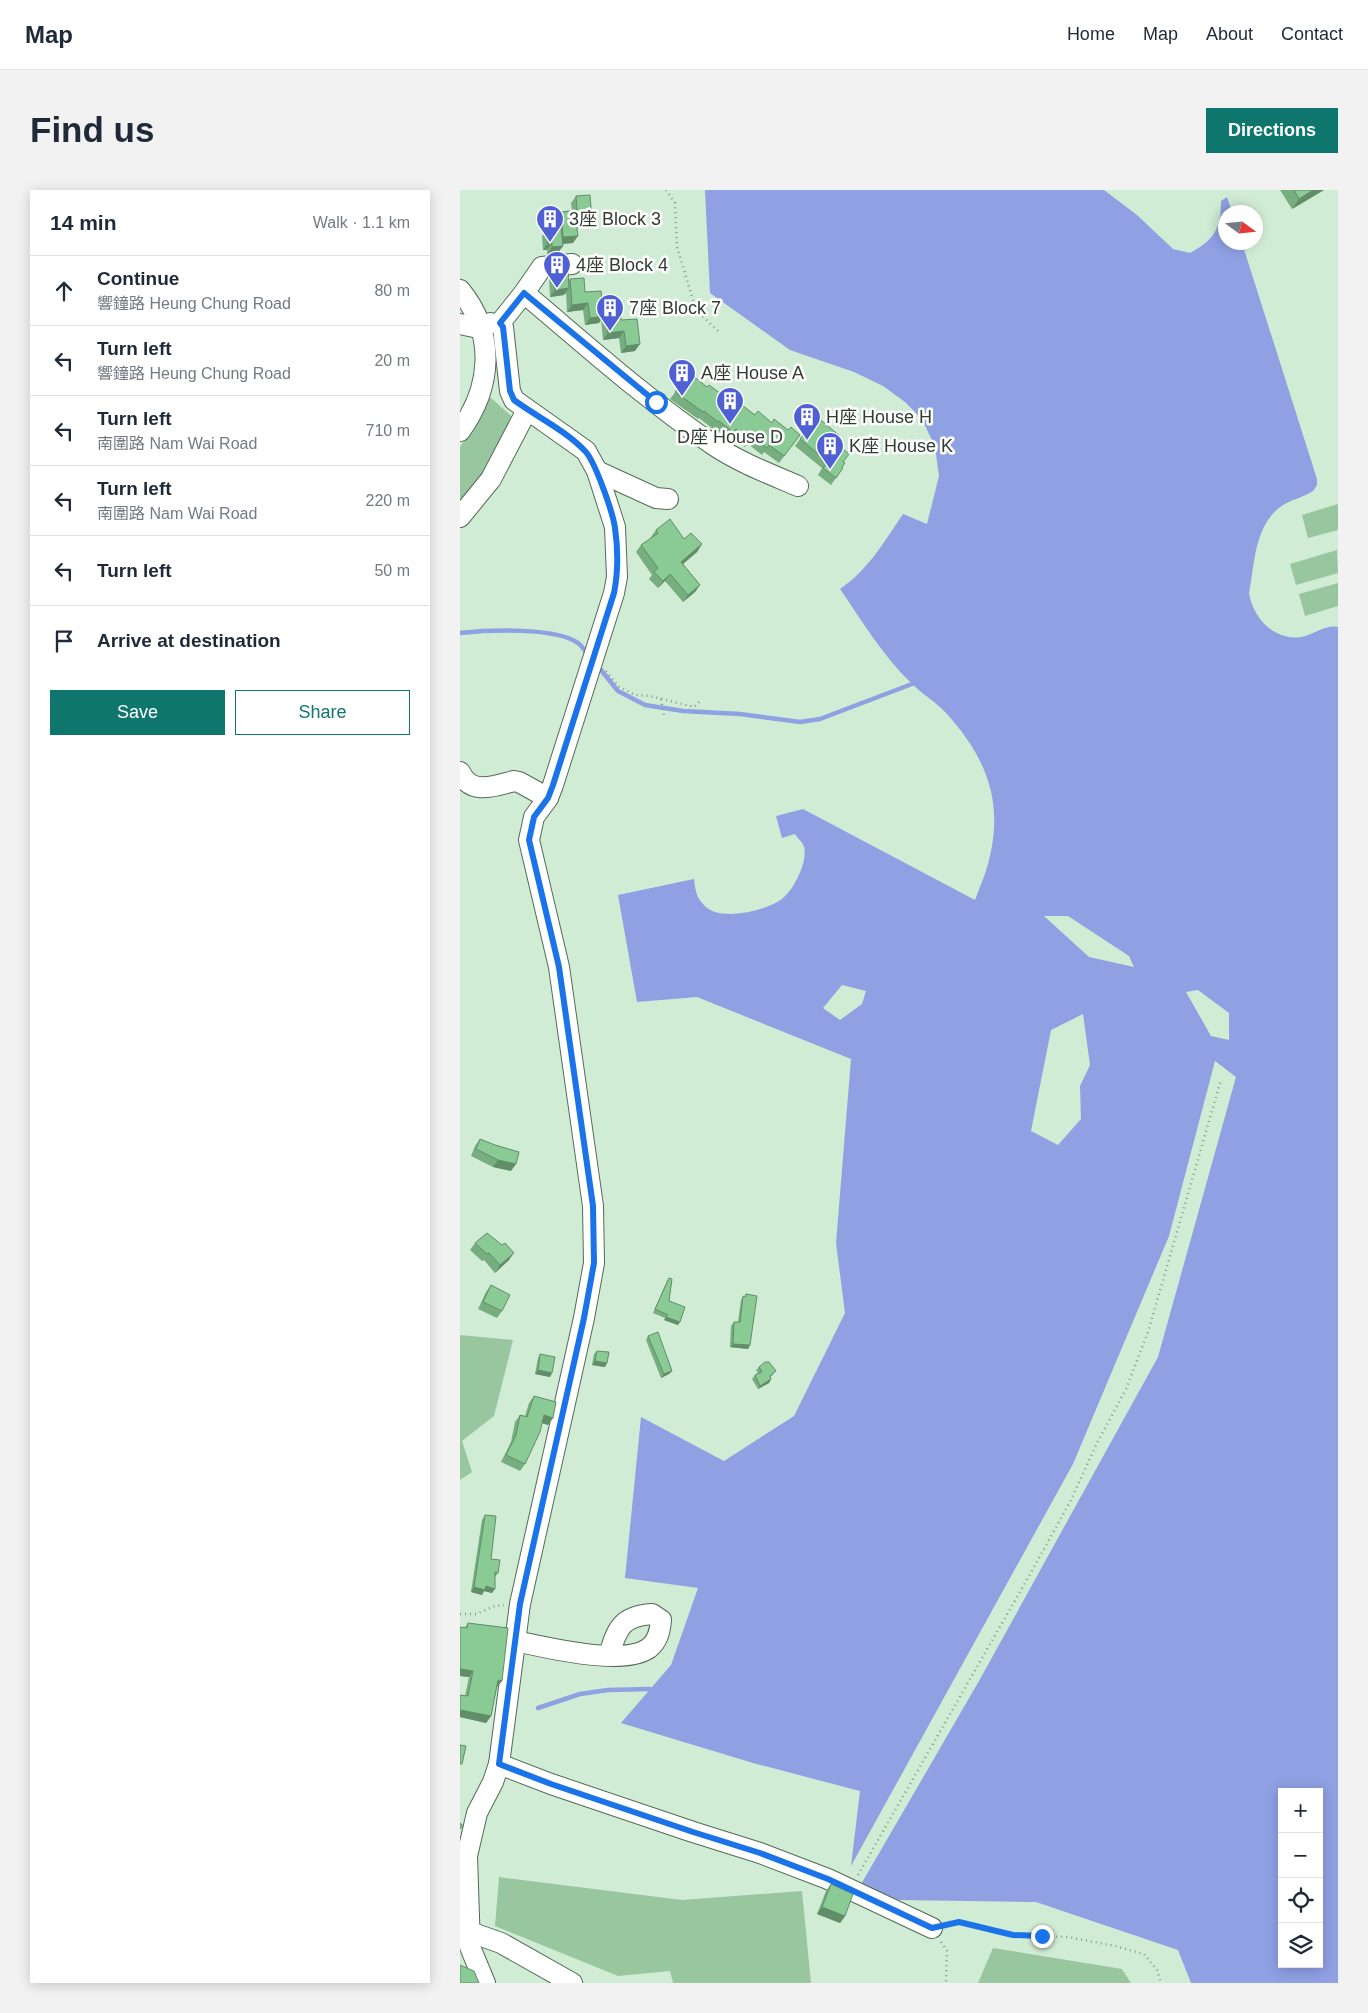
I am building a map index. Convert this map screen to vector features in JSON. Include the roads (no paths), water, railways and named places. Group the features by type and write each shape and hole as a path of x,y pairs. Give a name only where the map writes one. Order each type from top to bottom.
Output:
{"street":[{"path":"500,323 542,267 572,264"},
{"path":"460,290 469,302 470,325 486,355 485,374 475,409 460,432"},
{"path":"524,293 656,402 716,446 751,466 798,486"},
{"path":"470,325 500,323"},
{"path":"485,1983 470,1947 470,1932 464,1905 464,1866 477,1814 493,1782 499,1764 520,1604 584,1318 594,1263 593,1206 559,967 529,840 534,817 548,798 572,729 614,593 617,577 615,528 597,471 586,452 562,432 514,400 510,391 503,327 500,323"},
{"path":"460,517 491,479 528,410"},
{"path":"597,471 656,498 668,499"},
{"path":"460,772 463,778 473,786 485,788 519,782 548,798"},
{"path":"515,1641 569,1652 609,1655"},
{"path":"499,1764 693,1832 760,1853 849,1890 932,1928"},
{"path":"470,1932 501,1943 572,1983"}],"water":[{"path":"705,190 1104,190 1137,215 1173,249 1190,253 1205,243 1218,226 1218,250 1244,250 1317,479 1317,485 1314,490 1283,505 1273,513 1266,523 1257,545 1249,593 1251,603 1261,620 1268,627 1276,633 1285,636 1295,638 1326,628 1338,627 1338,1983 1191,1983 1178,1950 1036,1902 899,1900 860,1886 979,1681 1158,1357 1236,1077 1215,1061 1169,1236 1073,1464 851,1866 860,1791 753,1763 621,1723 671,1665 698,1588 625,1578 641,1417 724,1461 794,1416 845,1313 836,1243 851,1059 697,997 637,1002 618,895 694,879 699,898 710,910 730,914 765,908 787,895 799,875 805,853 803,845 795,834 782,838 776,816 803,809 975,900 988,865 993,839 993,799 981,763 972,746 946,713 901,673 873,638 840,589 867,564 903,514 927,524 939,476 935,447 922,419 905,402 883,386 854,372 790,350 710,293","holes":["1044,916 1068,916 1129,956 1134,967 1089,957","842,985 866,991 862,1004 840,1020 823,1008","1198,990 1229,1013 1229,1040 1211,1036 1186,992","1083,1014 1090,1065 1080,1086 1081,1119 1058,1145 1031,1131 1051,1030"]},
{"path":"1227,197 1230,205 1221,205 1221,201"}],"waterway":[{"path":"460,633 521,631 554,634 578,643 588,655"},
{"path":"597,665 618,691 645,705 683,711 740,714 800,722 820,719 912,684"},
{"path":"538,1708 580,1694 608,1690 650,1689"}],"place":[{"name":"3座 Block 3","path":"550,243"},
{"name":"4座 Block 4","path":"557,289"},
{"name":"7座 Block 7","path":"610,332"},
{"name":"A座 House A","path":"682,397"},
{"name":"D座 House D","path":"730,425"},
{"name":"H座 House H","path":"807,441"},
{"name":"K座 House K","path":"830,470"}]}
